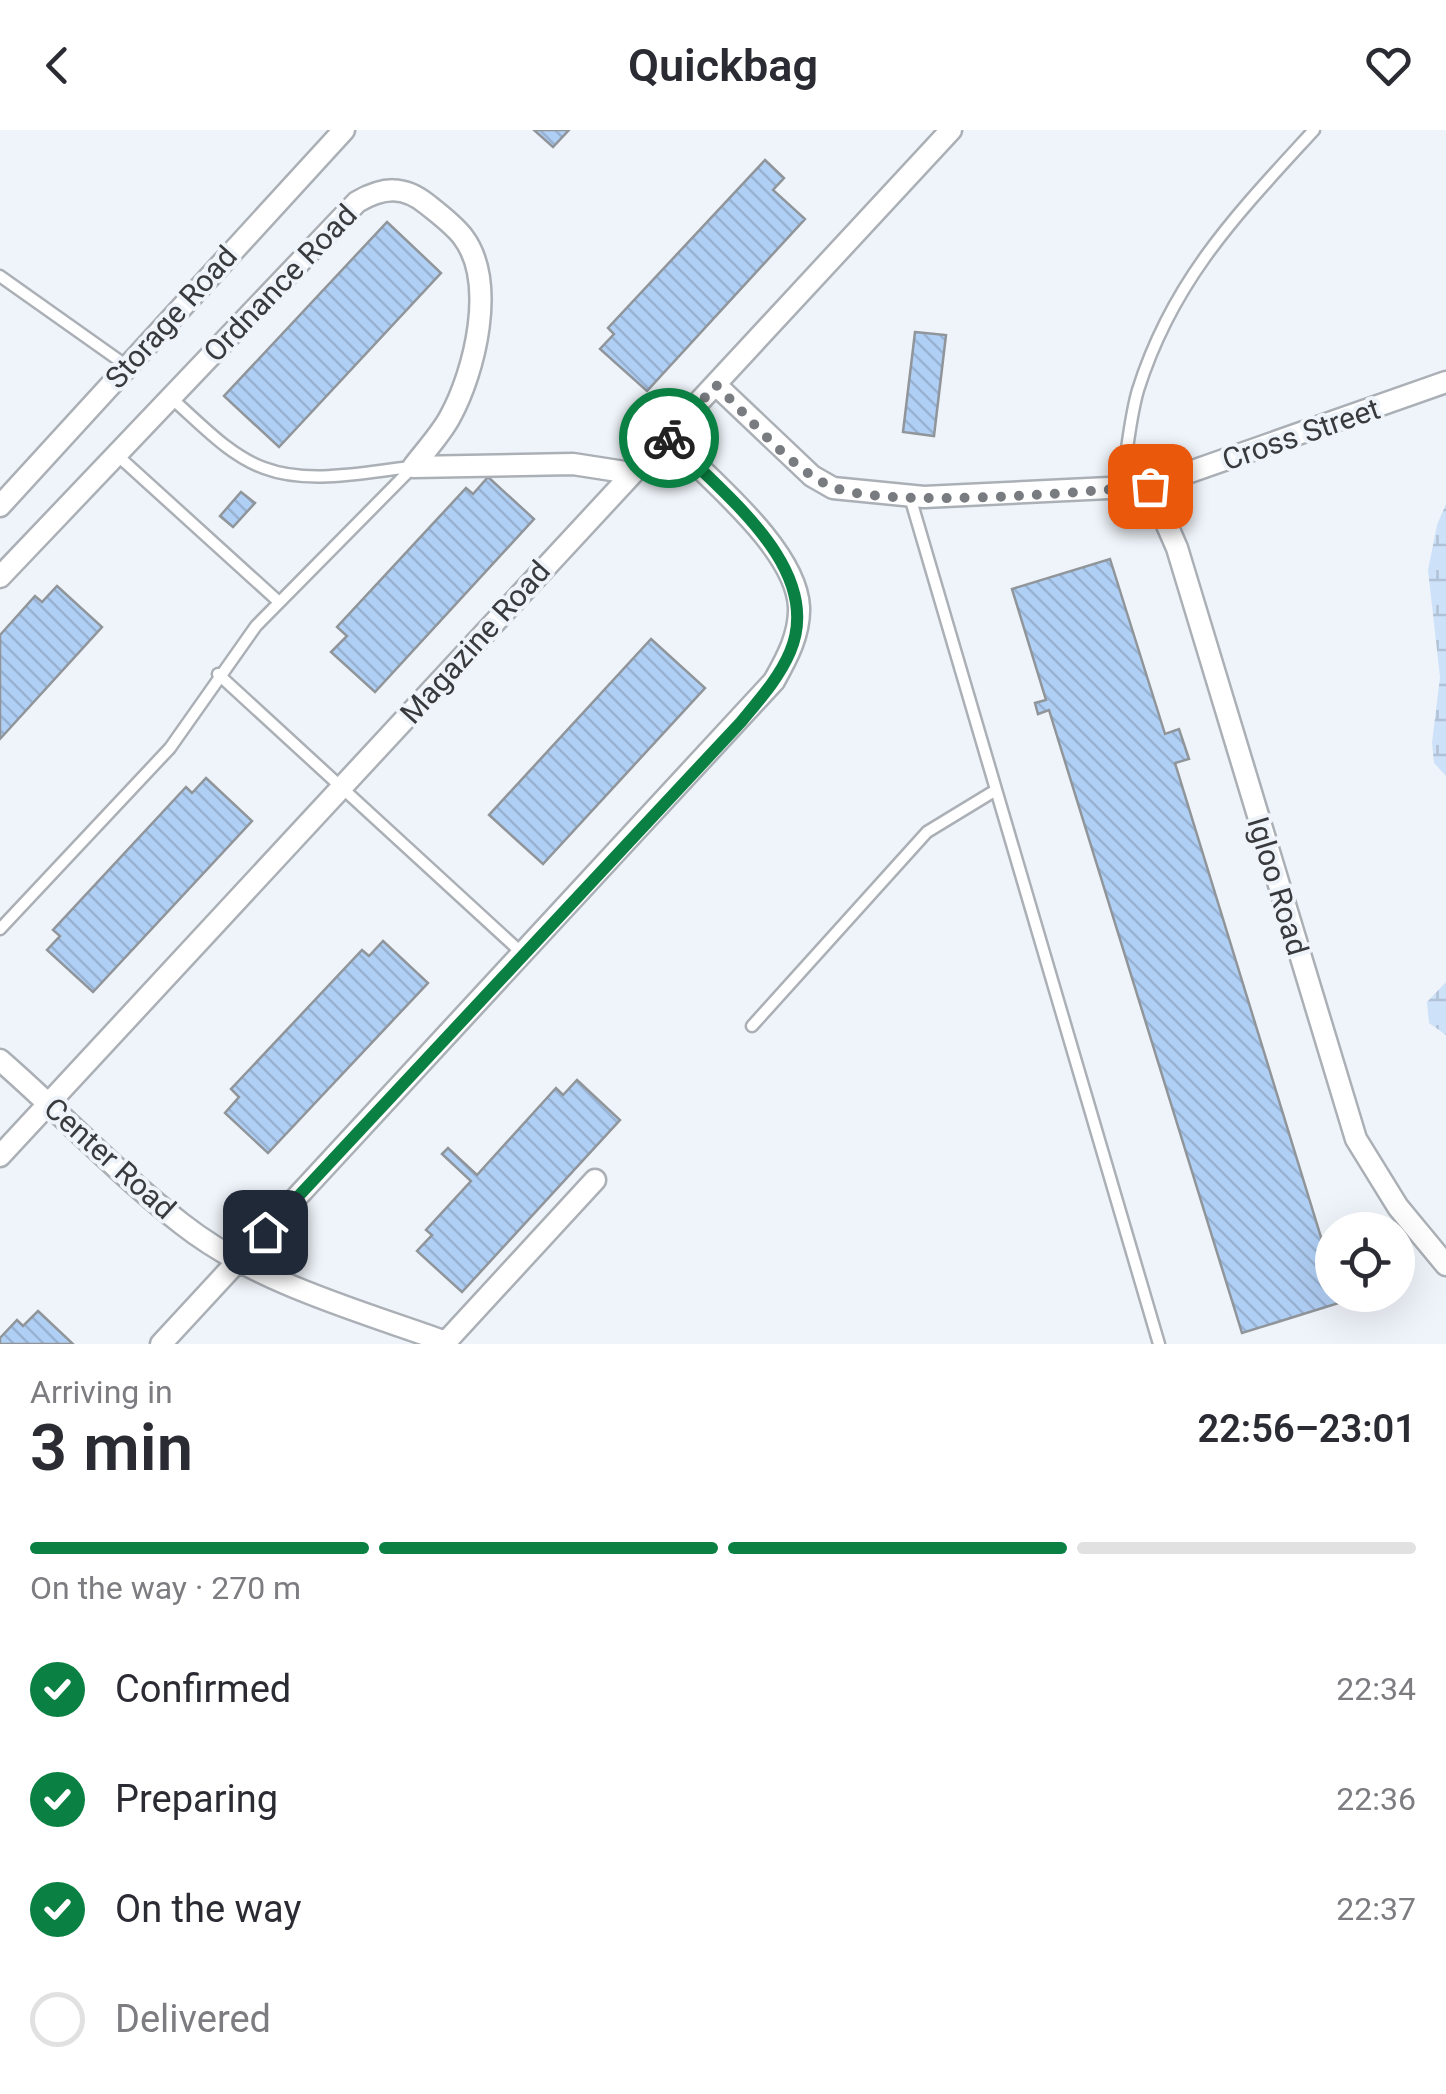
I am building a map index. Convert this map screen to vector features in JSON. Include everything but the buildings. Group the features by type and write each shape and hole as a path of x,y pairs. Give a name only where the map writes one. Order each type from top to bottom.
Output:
{"street":[{"name":"Storage Road","path":"0,506 344,130"},
{"name":"Magazine Road","path":"0,1156 951,130"},
{"name":"Ordnance Road","path":"0,577 357,202 377,190 392,188 416,196 462,237 480,285 466,378 450,418 413,466"},
{"name":"Cross Street","path":"716,385 812,476 833,488 910,497 1150,486 1446,382"},
{"path":"161,1344 741,722 774,681 791,650 799,608 793,579 776,549 667,436"},
{"path":"413,466 573,464 631,473"},
{"name":"Igloo Road","path":"1150,486 1177,548 1356,1140 1398,1206 1446,1265"},
{"name":"Center Road","path":"0,1060 183,1225 239,1260 313,1294 445,1343"},
{"path":"445,1343 595,1180"}],"lane":[{"path":"1121,489 1137,393 1162,324 1212,241 1314,130"},
{"path":"0,276 127,366"},
{"path":"170,397 229,448 264,468 328,476 413,466"},
{"path":"116,454 280,602"},
{"path":"0,928 170,748 218,674 280,602 413,466"},
{"path":"910,497 1159,1344"},
{"path":"218,674 524,954"},
{"path":"752,1026 927,832 996,790"}],"green space":[{"path":"1446,504 1446,776 1434,763 1432,743 1440,677 1428,570 1437,525"},
{"path":"1446,982 1446,1035 1429,1023 1427,1002"}],"way so far":[{"path":"669,438 716,385 812,476 833,488 873,495 924,497 1150,486"}],"route":[{"path":"265,1232 741,722 774,681 791,650 799,608 793,579 776,549 669,438"}]}
